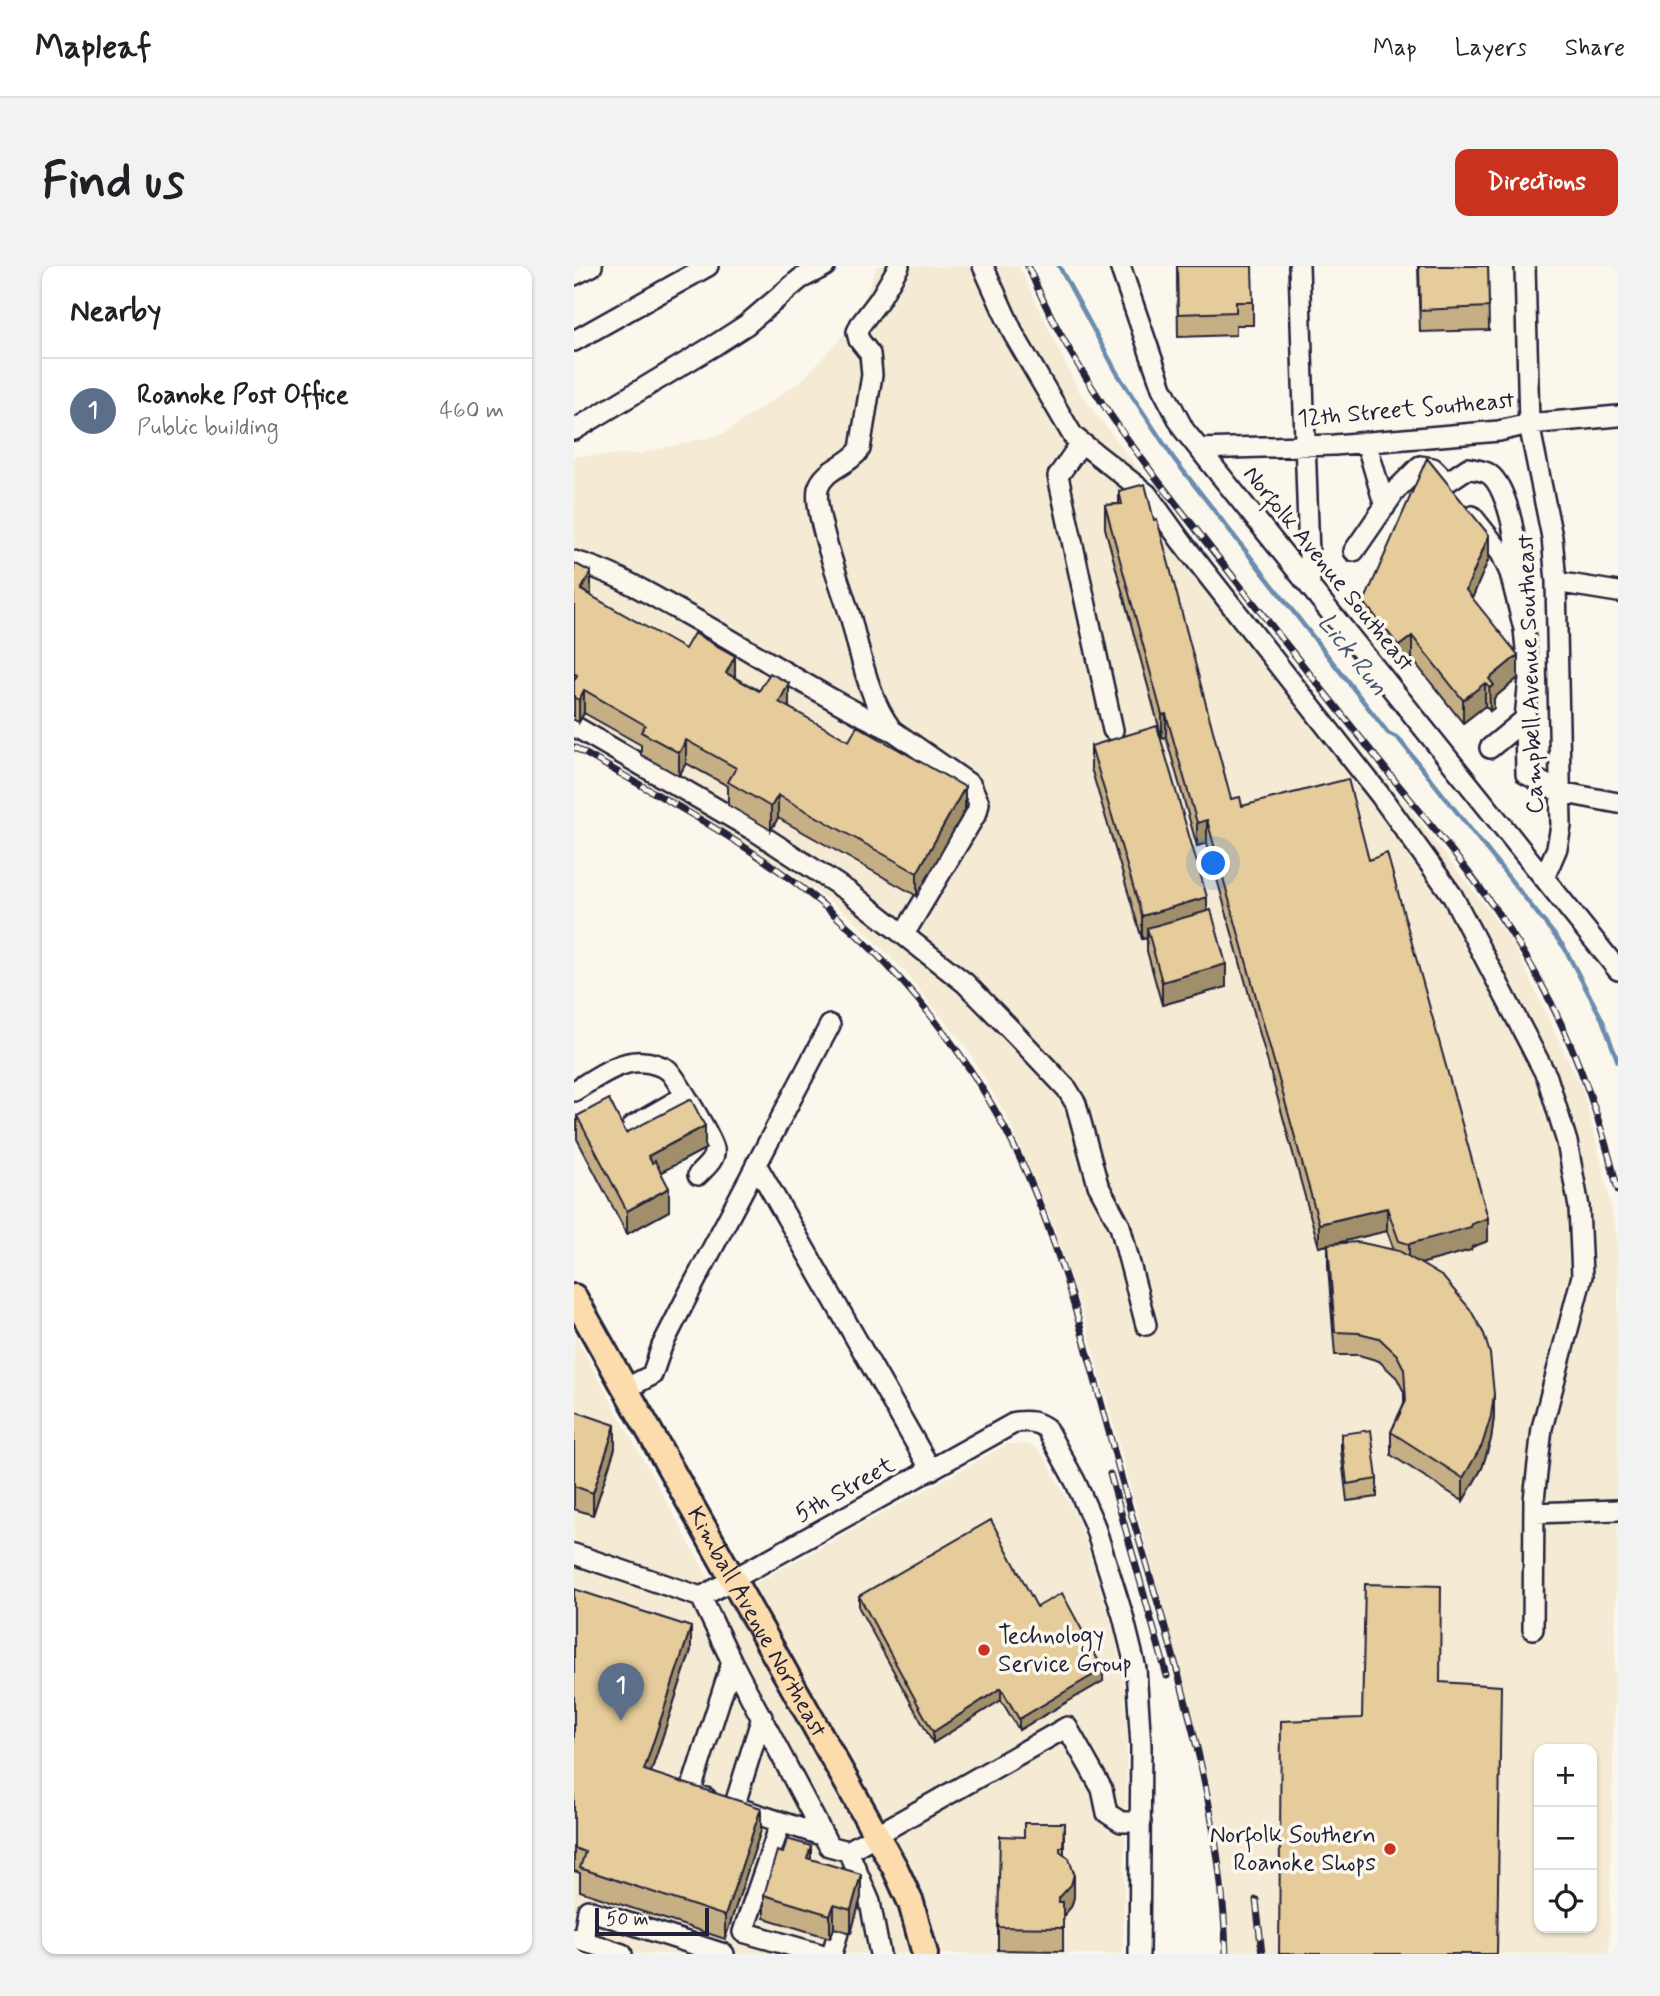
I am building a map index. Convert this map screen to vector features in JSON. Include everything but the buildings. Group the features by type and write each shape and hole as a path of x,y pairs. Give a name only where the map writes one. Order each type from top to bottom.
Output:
{"main road":[{"name":"Kimball Avenue Northeast","path":"574,1297 877,1834 911,1903 925,1954"}],"street":[{"path":"574,275 592,266"},
{"path":"574,341 708,266"},
{"path":"574,430 746,325 800,279 825,266"},
{"path":"897,733 884,720 870,687 824,533 818,491 828,474 855,456 860,449 872,374 870,354 859,340 858,332 899,266"},
{"path":"982,266 1014,335 1073,436 1147,494 1380,795 1452,895 1548,1077 1567,1142 1577,1194 1582,1276 1543,1423 1534,1513 1533,1629"},
{"name":"Norfolk Avenue Southeast","path":"1120,266 1162,388 1184,430 1544,878"},
{"path":"1299,266 1310,584"},
{"name":"Campbell Avenue Southeast","path":"1525,266 1529,424 1552,537 1556,582 1561,826 1557,848 1544,878"},
{"name":"12th Street Southeast","path":"1199,449 1366,442 1618,416"},
{"path":"1366,442 1385,507"},
{"path":"1081,443 1058,476 1113,730"},
{"path":"1354,551 1396,490 1420,466 1433,468 1441,484 1500,551 1510,573 1524,629 1529,678 1525,719 1526,774 1560,792 1618,803"},
{"path":"1441,484 1468,468 1487,473 1498,483 1508,504 1518,570 1515,596"},
{"path":"574,561 602,568 724,635 845,708 897,733 971,785 979,803 977,812 904,934"},
{"path":"1556,582 1618,592"},
{"path":"1524,629 1557,629"},
{"path":"1490,748 1525,719"},
{"path":"574,726 755,831 849,892 965,983 1067,1089 1079,1111 1098,1185 1120,1226 1146,1325"},
{"path":"1544,878 1618,970"},
{"path":"625,1389 652,1375 668,1335 830,1025"},
{"path":"574,1091 624,1065 644,1062 667,1070 685,1096 714,1149 713,1160 698,1175"},
{"path":"633,1126 685,1096"},
{"path":"756,1164 931,1470"},
{"name":"5th Street","path":"701,1597 1016,1422 1038,1423 1046,1428 1075,1481 1094,1524 1123,1616 1136,1669 1140,1703 1141,1822"},
{"path":"1534,1513 1618,1510"},
{"path":"574,1554 701,1597 732,1662 829,1846 852,1859 870,1902 880,1954"},
{"path":"732,1662 690,1793 824,1836"},
{"path":"734,1807 762,1717"},
{"path":"849,1894 852,1859 877,1834 1067,1727 1102,1788 1107,1813 1121,1822 1141,1822 1139,1954"},
{"path":"622,1954 578,1939 588,1910 726,1954 743,1932 781,1822"},
{"path":"832,1954 839,1929"},
{"path":"743,1932 820,1954"}],"shaded area":[{"path":"877,266 1019,266 1078,390 1208,560 1420,822 1511,940 1582,1088 1618,1240 1618,1519 1609,1954 1230,1954 1227,1891 1211,1790 1180,1670 1088,1331 1051,1219 1009,1121 966,1047 905,972 851,917 787,870 574,739 574,456 637,454 723,434 802,380 854,324"},
{"path":"574,1334 722,1602 1008,1444 1027,1444 1038,1449 1079,1522 1114,1631 1124,1683 1127,1735 1123,1954 574,1954"}],"waterway":[{"name":"Lick Run","path":"1059,266 1117,373 1174,459 1388,733 1398,738 1564,947 1602,1019 1618,1062"}],"railway":[{"path":"1028,266 1081,370 1124,435 1506,924 1538,978 1575,1055 1595,1109 1618,1190"},
{"path":"574,747 748,849 838,918 872,949 933,1018 960,1055 1008,1134 1045,1217 1073,1301 1179,1677 1206,1787 1216,1842 1226,1954"},
{"path":"1110,1474 1167,1676"},
{"path":"1256,1900 1262,1954"}],"place":[{"name":"Technology Service Group","path":"984,1650"},
{"name":"Roanoke Post Office","path":"621,1721"},
{"name":"Norfolk Southern Roanoke Shops","path":"1390,1849"}]}
